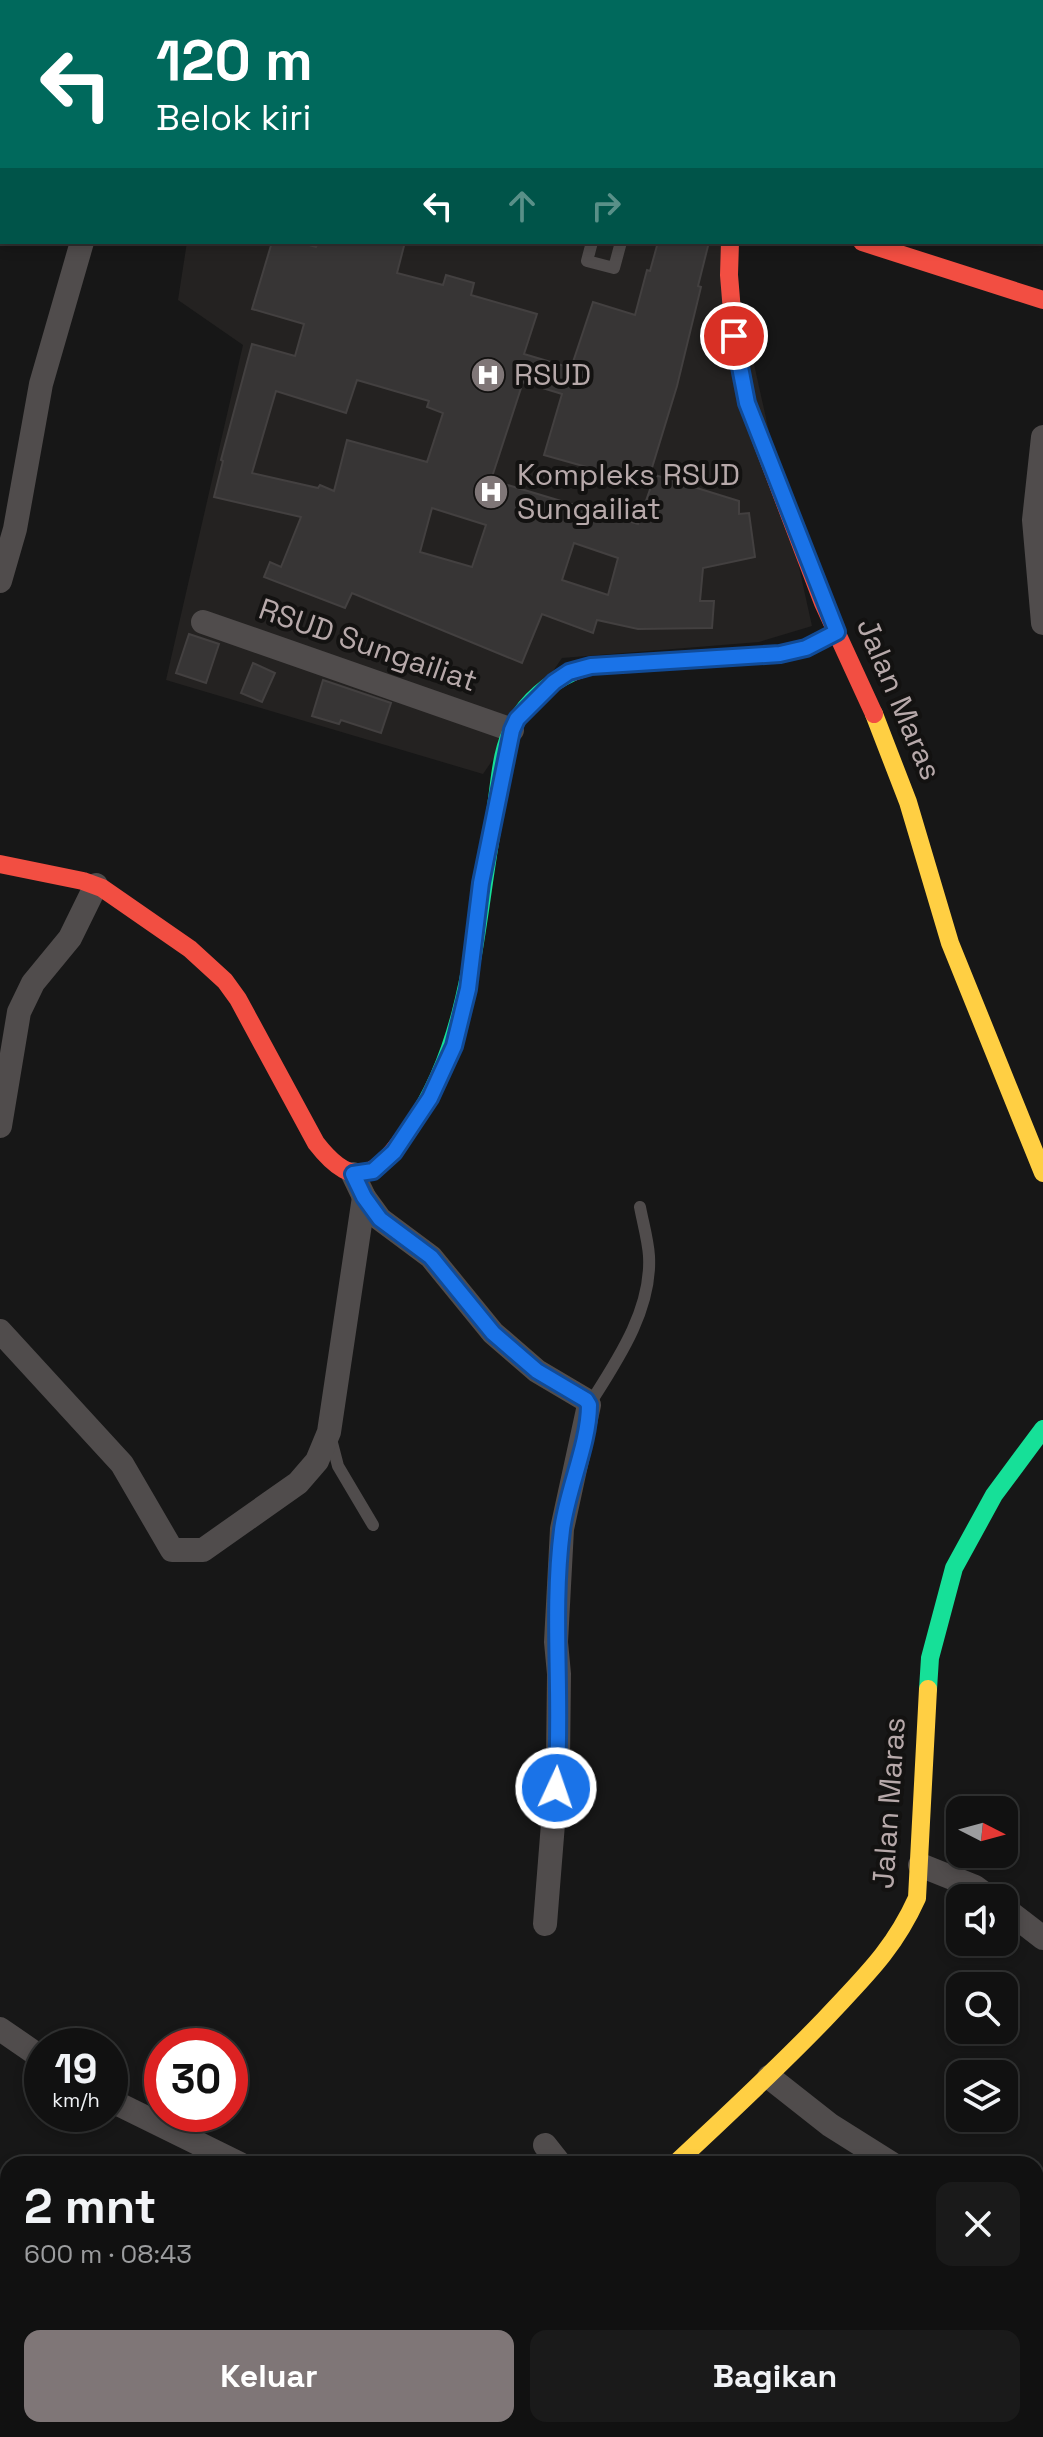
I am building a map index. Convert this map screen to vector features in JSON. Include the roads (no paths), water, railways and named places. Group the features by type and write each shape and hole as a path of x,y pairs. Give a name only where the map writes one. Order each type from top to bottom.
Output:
{"main road":[{"name":"Jalan Maras","path":"730,244 734,336 747,403 908,802 950,943 1043,1173"},
{"path":"868,244 1043,300"},
{"path":"924,244 1043,281"},
{"path":"0,864 96,885 186,943 228,984 259,1033 288,1095 320,1149 337,1169 353,1174 373,1171 394,1152 430,1098 454,1046 468,989 481,883 512,730 517,719 569,672 611,663 780,654 806,648 837,632"},
{"name":"Jalan Maras","path":"684,2156 769,2077 887,1953 904,1927 917,1898 930,1658 954,1568 994,1495 1043,1429"}],"street":[{"path":"0,581 15,529 41,384 81,244"},
{"path":"1043,437 1034,520 1043,623"},
{"name":"RSUD Sungailiat","path":"203,622 512,730"},
{"path":"0,1126 19,1012 33,983 70,938 96,885"},
{"path":"353,1174 364,1197 380,1219 431,1257 493,1333 537,1371 586,1400 589,1405 562,1529 556,1642 559,1674 558,1761 545,1924"},
{"path":"0,1331 122,1464 172,1550 203,1550 298,1483 317,1461 329,1432 364,1197"},
{"path":"920,1865 968,1884"},
{"path":"1018,1919 1043,1938"},
{"path":"0,2029 24,2046"},
{"path":"769,2077 830,2125 879,2156"},
{"path":"128,2109 224,2156"},
{"path":"545,2145 554,2156"}],"lane":[{"path":"591,244 587,261 614,268 620,244"},
{"path":"589,1405 625,1346 647,1288 649,1254 640,1207"},
{"path":"329,1432 338,1466 373,1525"}],"place":[{"name":"RSUD","path":"488,375"},
{"name":"Kompleks RSUD Sungailiat","path":"491,492"}]}
